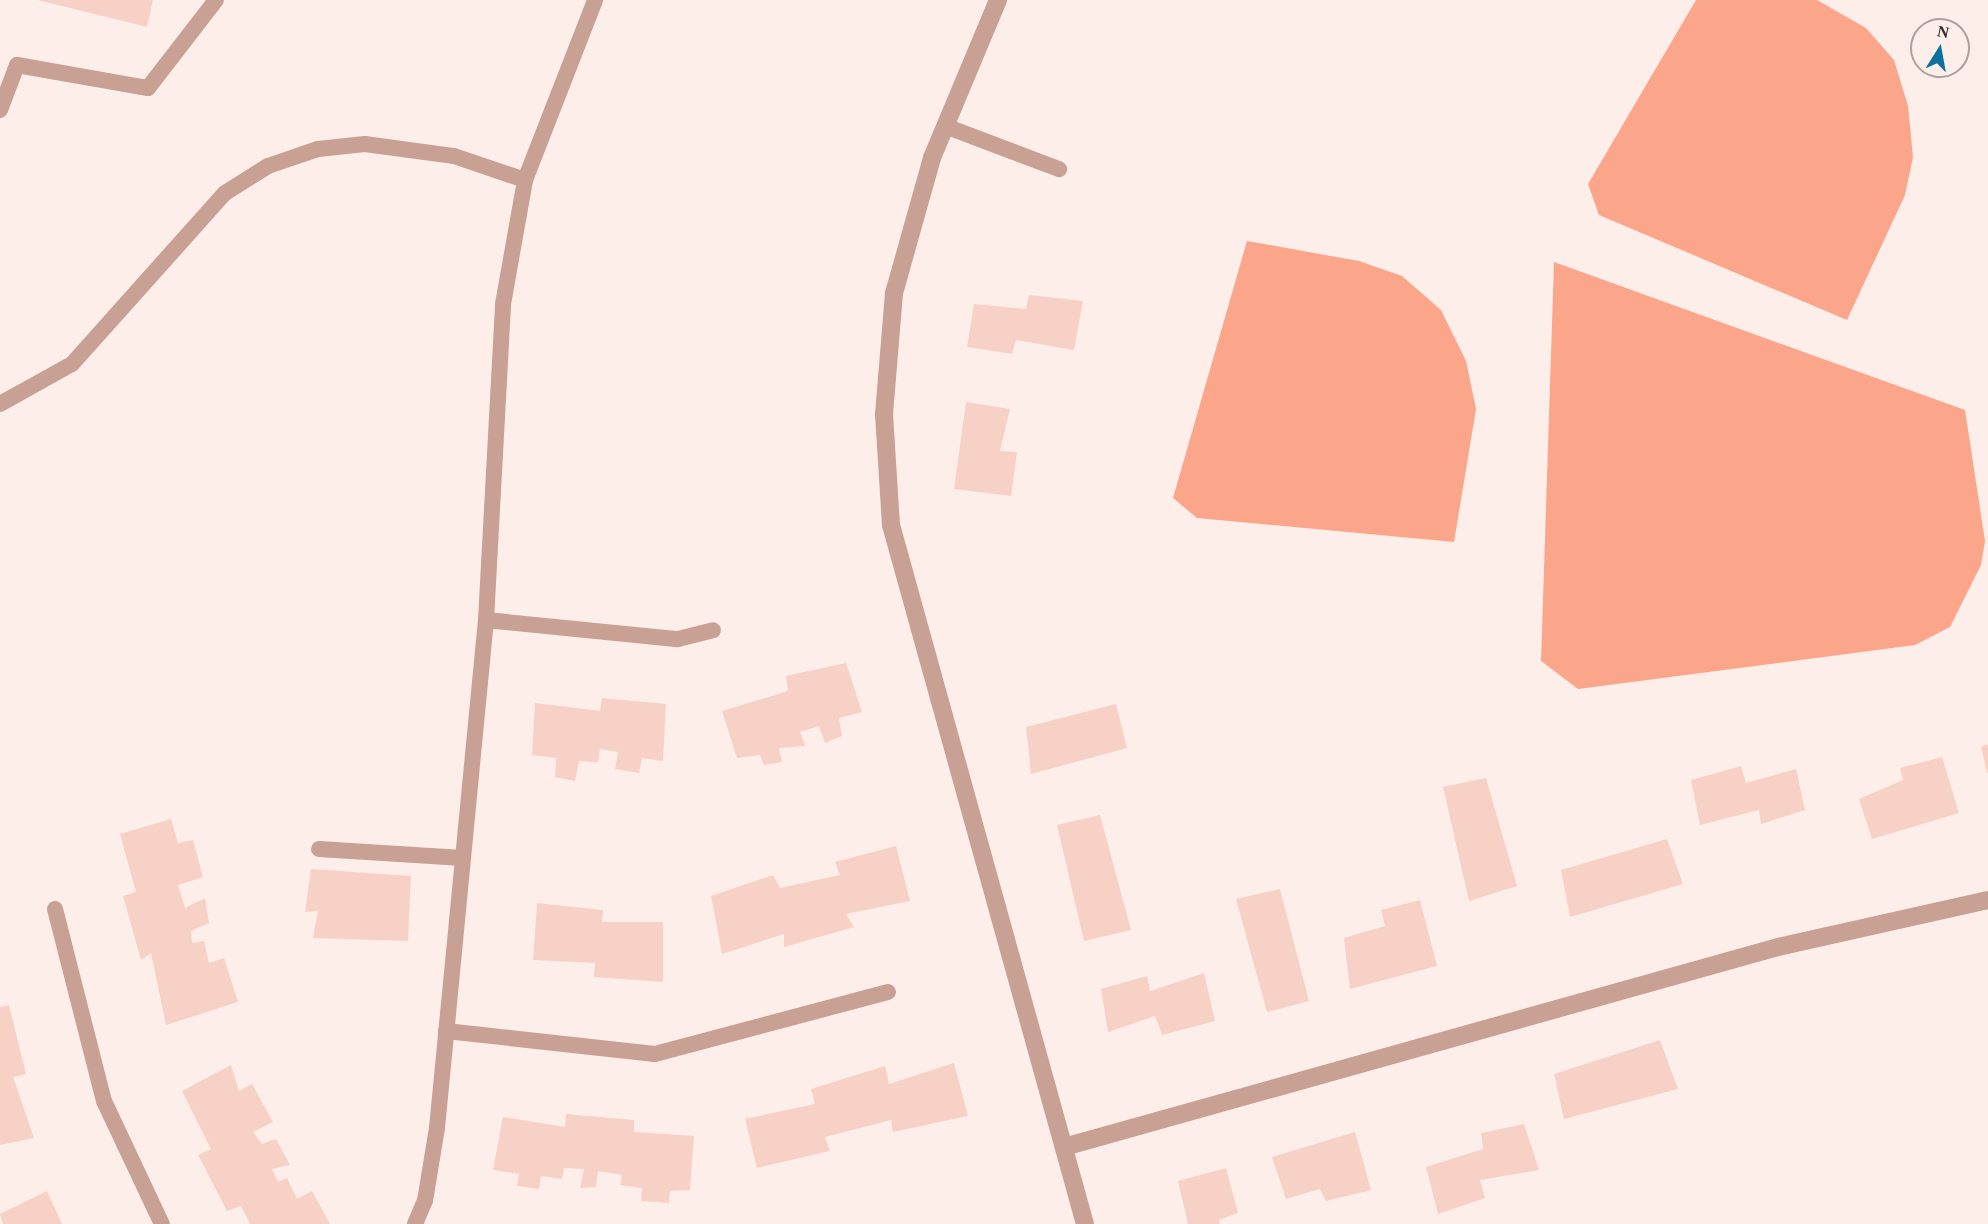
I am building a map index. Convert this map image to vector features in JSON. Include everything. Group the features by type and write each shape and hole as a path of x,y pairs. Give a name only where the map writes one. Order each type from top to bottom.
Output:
{"street":[{"path":"998,0 945,126 907,234 894,293 884,414 891,525 1085,1224"},
{"path":"1064,1147 1778,947 1988,900"}],"lane":[{"path":"0,110 17,65 148,88 216,0"},
{"path":"416,1224 425,1201 437,1128 486,620 503,304 525,180 595,0"},
{"path":"945,126 1059,169"},
{"path":"0,404 72,364 225,193 268,166 318,149 365,144 454,156 525,180"},
{"path":"486,620 678,639 713,630"},
{"path":"319,849 463,858"},
{"path":"55,909 104,1101 162,1224"},
{"path":"446,1032 655,1054 888,992"}],"shaded area":[{"path":"1696,0 1817,0 1866,28 1894,60 1908,106 1913,157 1905,195 1847,320 1599,215 1588,184"},
{"path":"1247,241 1359,261 1402,276 1441,310 1466,361 1476,409 1454,542 1197,518 1173,498"},
{"path":"1554,262 1965,410 1985,541 1981,565 1950,627 1915,645 1578,689 1541,661"}],"building":[{"path":"38,0 153,0 147,27"},
{"path":"1029,295 1083,301 1074,350 1016,340 1012,354 967,347 974,304 1026,309"},
{"path":"966,402 1010,409 1000,451 1017,452 1011,496 954,489"},
{"path":"846,663 862,712 839,718 842,736 825,743 819,726 800,732 805,746 779,748 782,762 764,765 760,755 737,758 722,711 788,691 786,676"},
{"path":"602,698 666,704 663,761 642,758 639,773 615,769 618,752 600,749 598,762 579,761 575,781 555,777 556,758 532,755 535,703 600,711"},
{"path":"1116,704 1127,748 1031,774 1026,727"},
{"path":"1988,744 1988,773 1987,773 1981,747"},
{"path":"1942,757 1959,813 1872,839 1859,799 1903,780 1900,768"},
{"path":"1741,766 1746,783 1796,769 1805,810 1761,824 1759,810 1700,825 1691,780"},
{"path":"1486,778 1517,886 1469,901 1443,787"},
{"path":"1100,815 1131,930 1084,941 1057,825"},
{"path":"171,819 178,843 193,840 203,877 178,885 185,908 205,898 209,923 191,931 192,943 204,941 209,963 224,958 238,1002 166,1025 151,953 141,960 123,896 136,892 120,834"},
{"path":"1667,839 1683,884 1570,917 1561,870"},
{"path":"896,846 910,901 846,914 854,927 784,947 784,934 722,954 711,896 773,875 780,888 840,875 835,862"},
{"path":"311,869 411,876 408,941 313,938 318,911 305,912"},
{"path":"1280,889 1309,1001 1267,1012 1236,899"},
{"path":"1420,900 1437,966 1350,989 1344,938 1385,926 1381,910"},
{"path":"537,903 603,910 602,922 663,922 663,982 594,977 595,963 533,960"},
{"path":"1204,973 1215,1021 1162,1035 1155,1016 1108,1032 1101,989 1147,976 1150,991"},
{"path":"9,1005 26,1074 13,1077 34,1138 0,1145 0,1007"},
{"path":"1660,1040 1678,1089 1564,1119 1554,1074"},
{"path":"954,1063 968,1116 893,1132 891,1120 825,1137 830,1151 757,1168 745,1119 815,1104 811,1089 885,1066 889,1084"},
{"path":"231,1065 239,1091 252,1084 273,1122 253,1132 262,1144 276,1139 290,1165 272,1169 278,1182 287,1178 297,1199 312,1191 330,1224 250,1224 241,1206 227,1211 198,1155 211,1149 182,1091"},
{"path":"566,1114 634,1120 634,1132 694,1136 690,1190 670,1191 669,1203 641,1201 642,1188 620,1185 622,1175 598,1171 596,1187 580,1188 584,1169 564,1168 562,1179 541,1176 539,1189 517,1186 519,1174 493,1170 503,1117 565,1127"},
{"path":"1524,1124 1539,1170 1480,1180 1485,1198 1438,1214 1426,1167 1483,1149 1481,1133"},
{"path":"1355,1132 1371,1190 1326,1201 1320,1189 1286,1199 1272,1157"},
{"path":"1226,1168 1238,1213 1219,1220 1220,1224 1188,1224 1178,1181"},
{"path":"47,1191 62,1224 3,1224 0,1214"}]}
